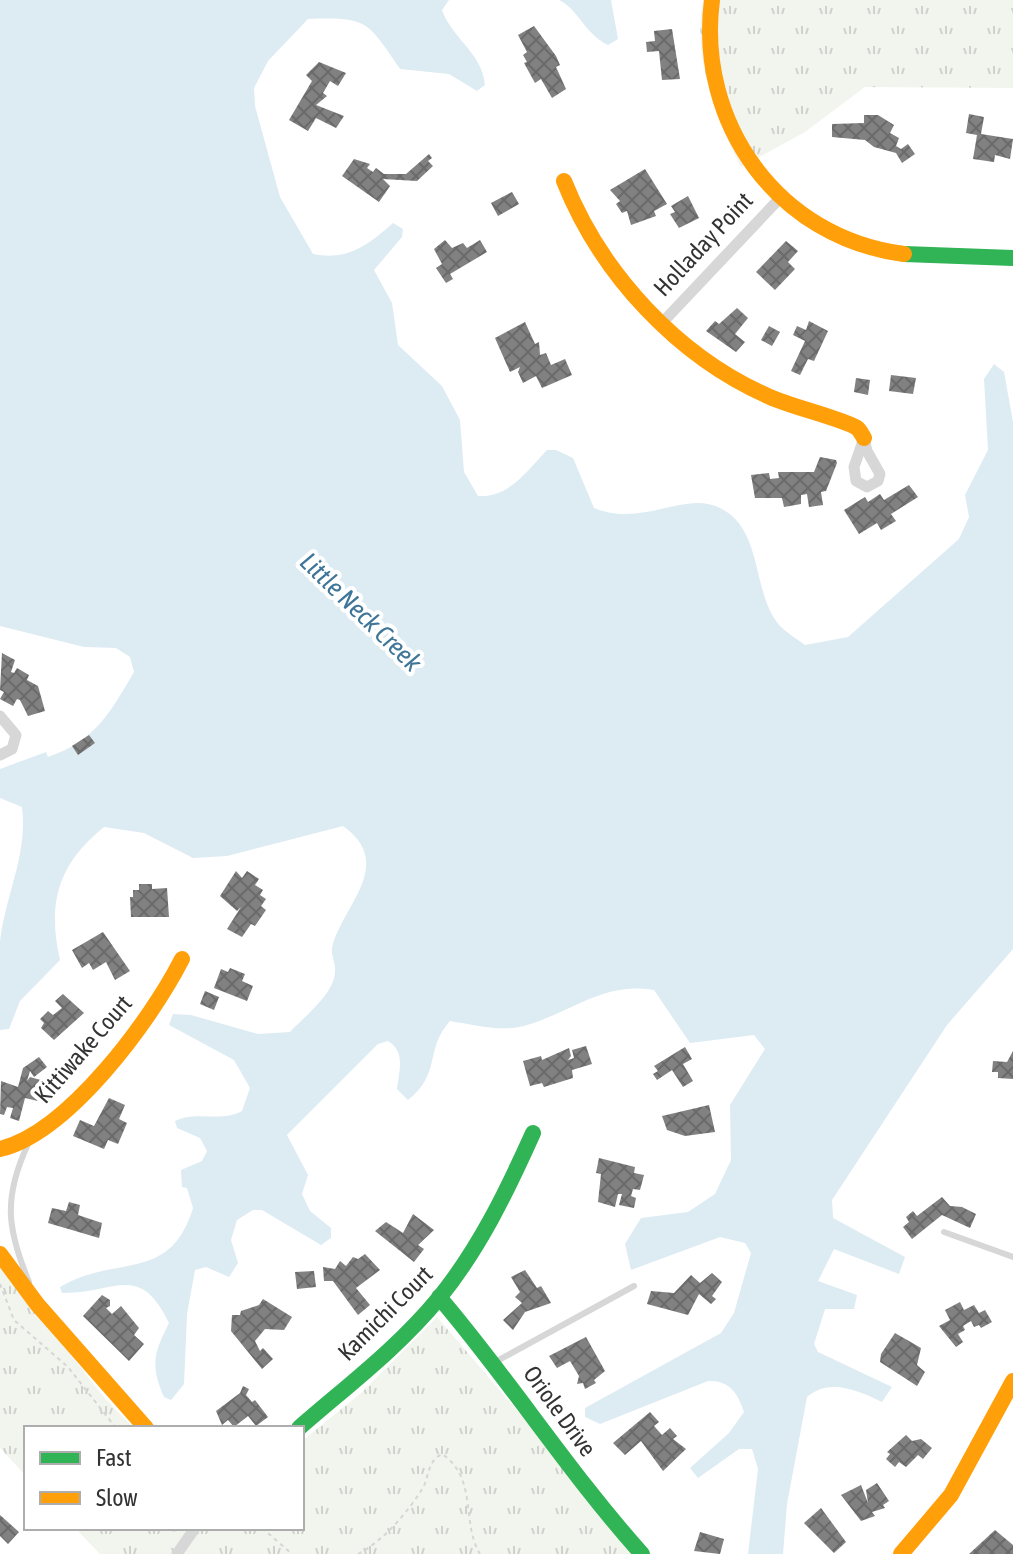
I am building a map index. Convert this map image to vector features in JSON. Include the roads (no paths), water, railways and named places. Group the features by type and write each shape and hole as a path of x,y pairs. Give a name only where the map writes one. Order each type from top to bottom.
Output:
{"street":[{"path":"712,0 709,61 720,108 758,174 780,198 817,226 842,240 879,251 932,259 1013,258"},
{"name":"Holladay Point","path":"564,181 575,209 600,250 631,295 661,324 712,367 801,411 857,428 864,438"},
{"name":"Holladay Point","path":"661,324 780,198"},
{"path":"0,716 16,735 12,749 0,755"},
{"name":"Kittiwake Court","path":"0,1149 31,1137 60,1117 169,984 182,959"},
{"name":"Kamichi Court","path":"301,1426 387,1349 439,1297 486,1228 515,1177 533,1133"},
{"path":"0,1254 37,1304 144,1426"},
{"name":"Oriole Drive","path":"439,1297 494,1363 607,1515 642,1554"},
{"path":"901,1554 918,1540 946,1503 1013,1381"},
{"path":"177,1554 194,1530"}],"lane":[{"path":"31,1137 16,1168 11,1229 12,1240 37,1304"},
{"path":"944,1232 1013,1257"},
{"path":"494,1363 634,1286"}],"water":[{"name":"Little Neck Creek","path":"0,0 449,0 442,10 483,73 485,85 477,91 449,74 400,69 372,32 364,25 343,19 308,19 268,61 254,88 255,106 280,197 313,254 347,253 375,238 393,223 403,229 402,237 374,270 392,303 398,345 442,386 460,420 464,472 478,496 499,493 508,488 547,450 556,450 573,458 594,508 629,514 692,503 720,508 734,518 744,531 771,612 780,626 805,645 848,637 959,539 969,517 965,495 988,450 984,379 994,364 1004,372 1013,422 1013,949 947,1025 832,1200 833,1218 905,1257 899,1274 834,1249 818,1281 857,1295 854,1309 825,1309 814,1344 818,1352 892,1387 882,1402 854,1390 835,1387 816,1391 807,1397 787,1504 783,1554 748,1554 758,1469 752,1449 739,1449 698,1478 690,1468 729,1433 744,1412 736,1394 727,1385 708,1381 600,1424 585,1417 585,1408 721,1333 734,1313 751,1253 745,1243 720,1237 631,1270 625,1244 641,1218 688,1212 715,1194 731,1160 730,1105 765,1049 754,1035 690,1043 654,990 636,988 603,994 515,1028 450,1021 437,1042 425,1080 408,1100 397,1089 400,1062 394,1045 388,1041 378,1044 287,1135 308,1175 302,1194 310,1211 331,1228 331,1238 321,1245 262,1210 253,1210 237,1220 231,1240 238,1263 229,1277 206,1267 195,1270 187,1314 184,1384 171,1400 164,1397 155,1367 157,1351 169,1323 147,1292 124,1285 62,1293 60,1287 81,1277 138,1264 170,1248 183,1232 193,1208 187,1188 182,1187 181,1170 202,1161 207,1151 200,1138 177,1128 175,1121 191,1116 226,1116 242,1111 250,1088 234,1060 169,1025 173,1014 191,1015 258,1034 290,1032 330,989 335,969 332,948 366,870 365,855 358,840 343,826 227,856 193,858 144,833 104,827 76,855 60,886 55,920 60,960 20,1001 9,1029 0,1030 0,942 19,859 23,825 22,807 0,798 0,769 46,752 48,757 78,743 109,713 134,672 130,657 116,648 84,647 0,626"},
{"path":"559,0 611,0 618,39 608,45 600,40"}]}
